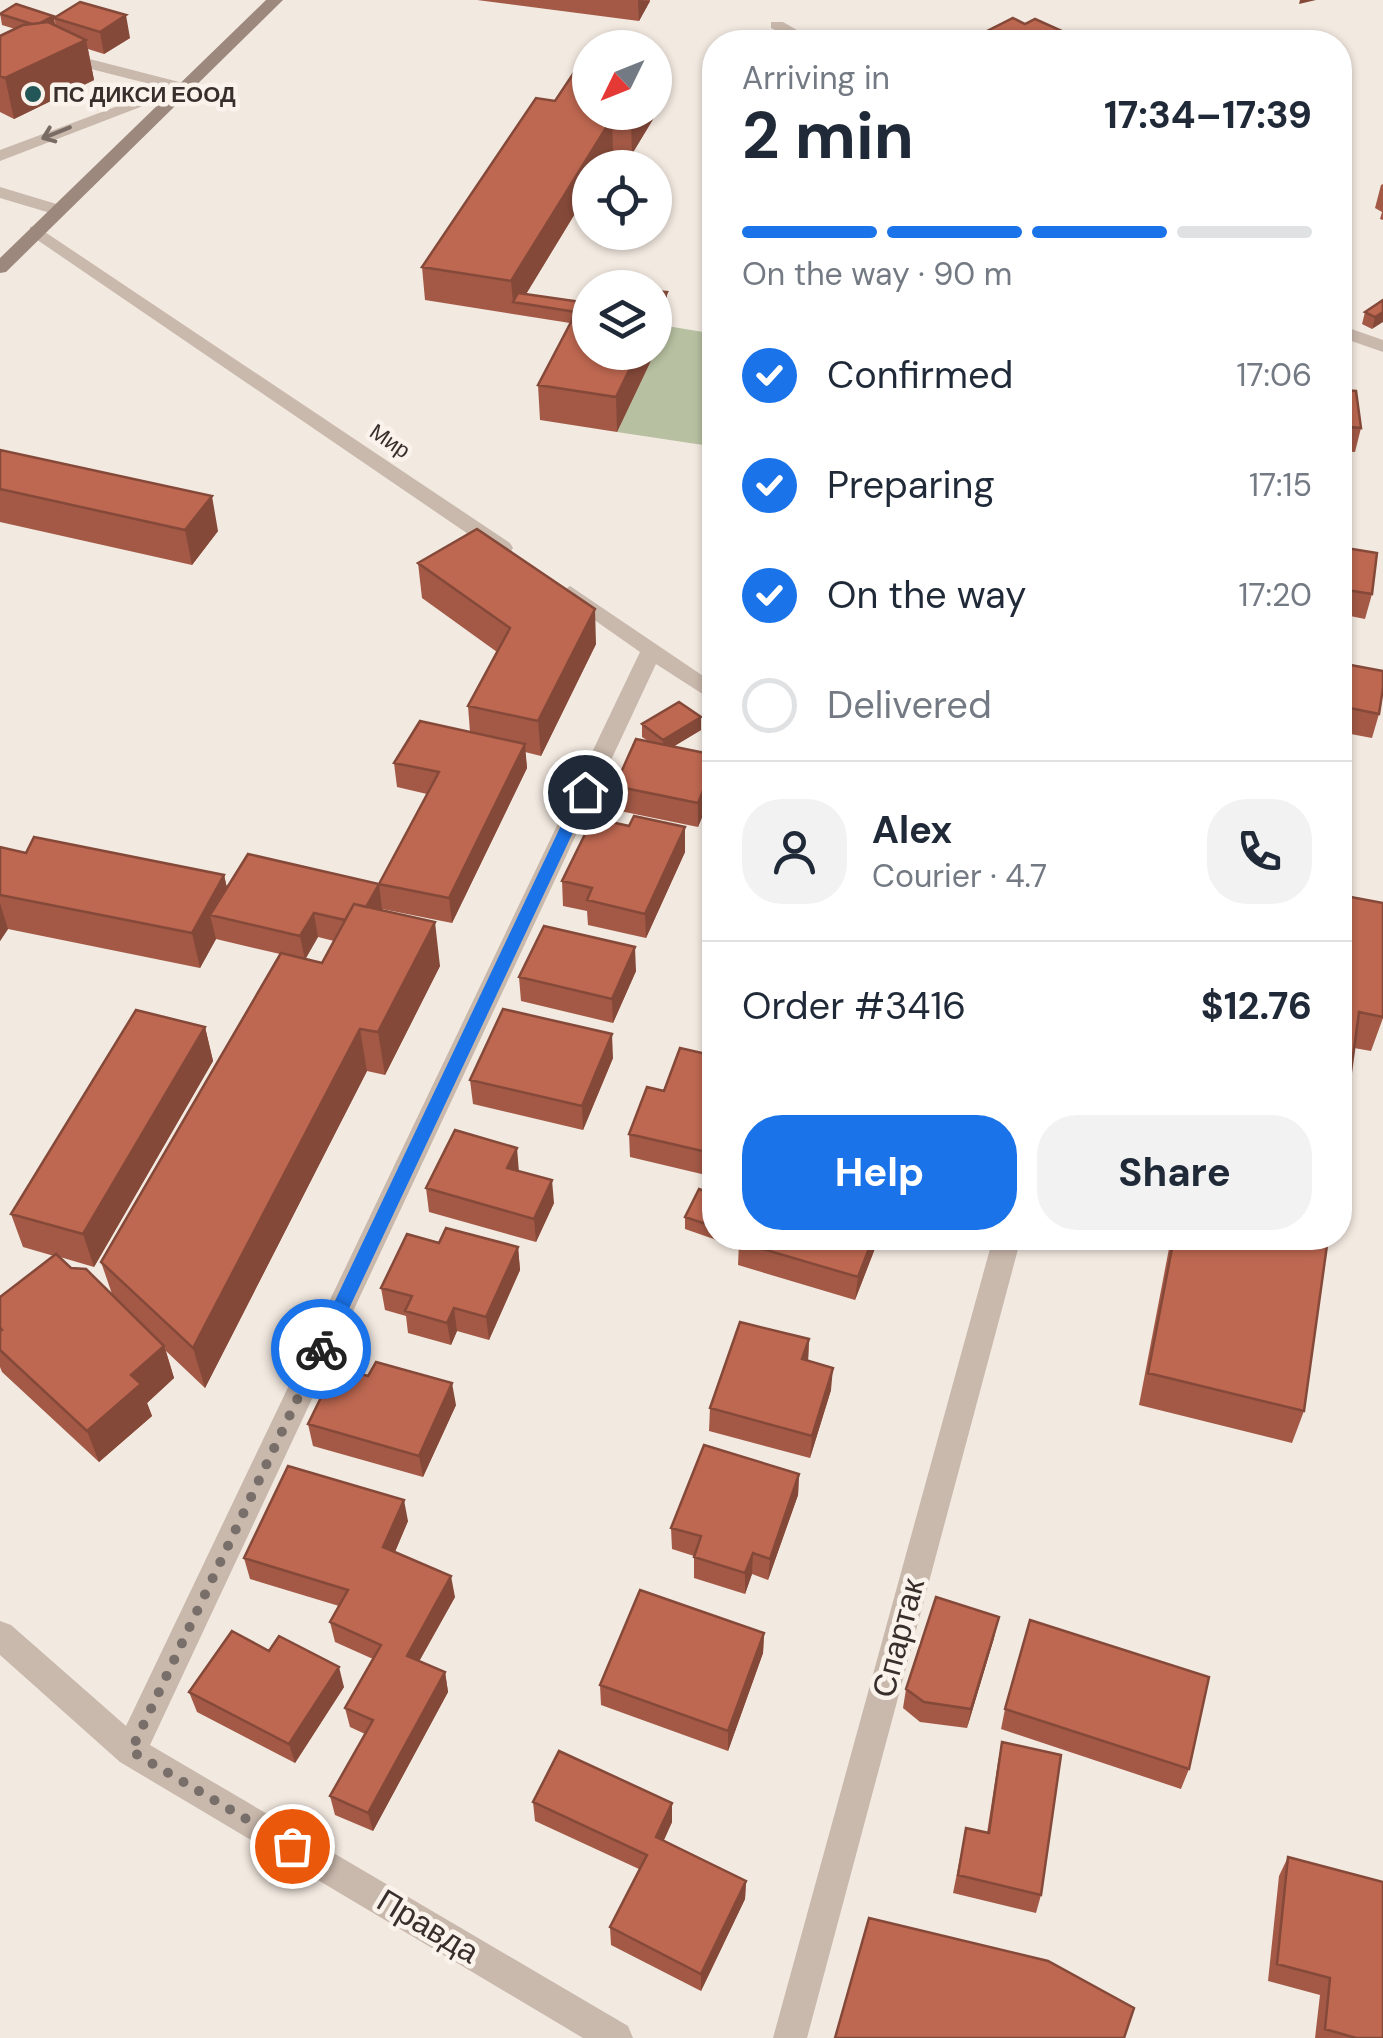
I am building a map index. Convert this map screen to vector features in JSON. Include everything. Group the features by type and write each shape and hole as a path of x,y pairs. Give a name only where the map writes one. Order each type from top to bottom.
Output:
{"main road":[{"path":"0,268 275,0"}],"street":[{"path":"778,24 789,30"},
{"path":"0,40 181,88"},
{"path":"0,156 103,114 181,88"},
{"path":"0,192 57,210"},
{"name":"Мир","path":"36,230 522,561"},
{"path":"1352,334 1383,346"},
{"path":"555,583 702,686"},
{"path":"131,1751 652,649"},
{"name":"Спартак","path":"790,2038 1003,1250"},
{"name":"Правда","path":"0,1635 131,1751 616,2038"}],"green space":[{"path":"672,327 702,332 702,445 617,432 646,370 672,370"}],"building":[{"path":"80,2 126,15 100,32 54,18"},
{"path":"16,4 53,16 32,24 0,14"},
{"path":"1013,18 1025,24 1035,19 1060,30 989,30"},
{"path":"48,22 86,40 5,78 0,76 0,36 23,25"},
{"path":"572,76 572,130 605,130 592,150 572,150 572,183 511,281 422,267 536,98 555,101"},
{"path":"518,293 572,301 572,311 513,302"},
{"path":"1383,300 1383,312 1375,317 1365,312"},
{"path":"572,320 572,370 629,370 616,397 538,385"},
{"path":"1352,391 1356,391 1361,428 1352,427"},
{"path":"0,450 212,496 185,530 0,489"},
{"path":"477,529 595,609 538,721 468,706 510,628 418,563"},
{"path":"1352,549 1377,553 1372,594 1352,591"},
{"path":"1352,665 1383,671 1379,714 1352,708"},
{"path":"679,702 701,717 663,740 642,724"},
{"path":"420,721 525,744 449,898 379,884 439,772 394,763"},
{"path":"636,739 702,752 702,793 698,803 615,786"},
{"path":"634,816 685,827 645,914 587,900 592,888 562,881 593,818 629,826"},
{"path":"34,837 224,875 192,933 0,895 0,847 26,853"},
{"path":"248,854 379,884 366,907 354,904 345,920 314,913 300,936 210,915"},
{"path":"1352,897 1383,903 1383,1017 1359,1012 1352,1064"},
{"path":"354,904 435,922 378,1032 360,1029 193,1348 101,1262 281,953 322,963"},
{"path":"544,926 635,947 612,999 519,977"},
{"path":"503,1009 612,1034 582,1106 470,1080"},
{"path":"136,1010 205,1027 83,1234 11,1214"},
{"path":"680,1048 702,1053 702,1151 629,1134 647,1087 664,1091"},
{"path":"455,1130 517,1148 507,1168 552,1180 534,1219 426,1188"},
{"path":"699,1189 702,1190 702,1223 685,1217"},
{"path":"446,1228 518,1247 486,1317 454,1308 447,1323 405,1311 412,1296 381,1288 407,1234 439,1243"},
{"path":"766,1250 868,1250 858,1277"},
{"path":"1172,1250 1326,1250 1304,1411 1148,1373"},
{"path":"56,1254 71,1268 86,1269 164,1346 131,1375 141,1384 87,1431 0,1350 0,1297"},
{"path":"740,1322 809,1339 802,1359 833,1368 812,1436 710,1408"},
{"path":"376,1362 452,1383 419,1456 308,1424 336,1367 368,1376"},
{"path":"704,1445 799,1474 770,1559 753,1553 745,1573 694,1557 701,1536 671,1528"},
{"path":"288,1466 404,1500 383,1547 451,1576 407,1656 445,1672 368,1813 330,1796 373,1720 345,1708 381,1645 330,1622 348,1590 244,1558"},
{"path":"640,1590 764,1633 728,1731 600,1685"},
{"path":"936,1597 999,1617 971,1709 924,1702 906,1689"},
{"path":"1030,1620 1209,1677 1189,1769 1005,1709"},
{"path":"232,1631 269,1651 279,1636 339,1667 289,1744 189,1692"},
{"path":"1002,1742 1061,1755 1041,1895 958,1875 966,1828 989,1833"},
{"path":"559,1751 672,1803 656,1837 746,1881 701,1974 610,1927 647,1855 533,1802"},
{"path":"1288,1857 1383,1882 1383,2038 1356,2038 1325,2029 1330,1978 1277,1964"},
{"path":"869,1918 1048,1961 1134,2008 1124,2038 835,2038"}],"way so far":[{"path":"292,1846 131,1751 321,1349"}],"place":[{"name":"ПС ДИКСИ ЕООД","path":"33,94"}],"route":[{"path":"321,1349 585,792"}]}
